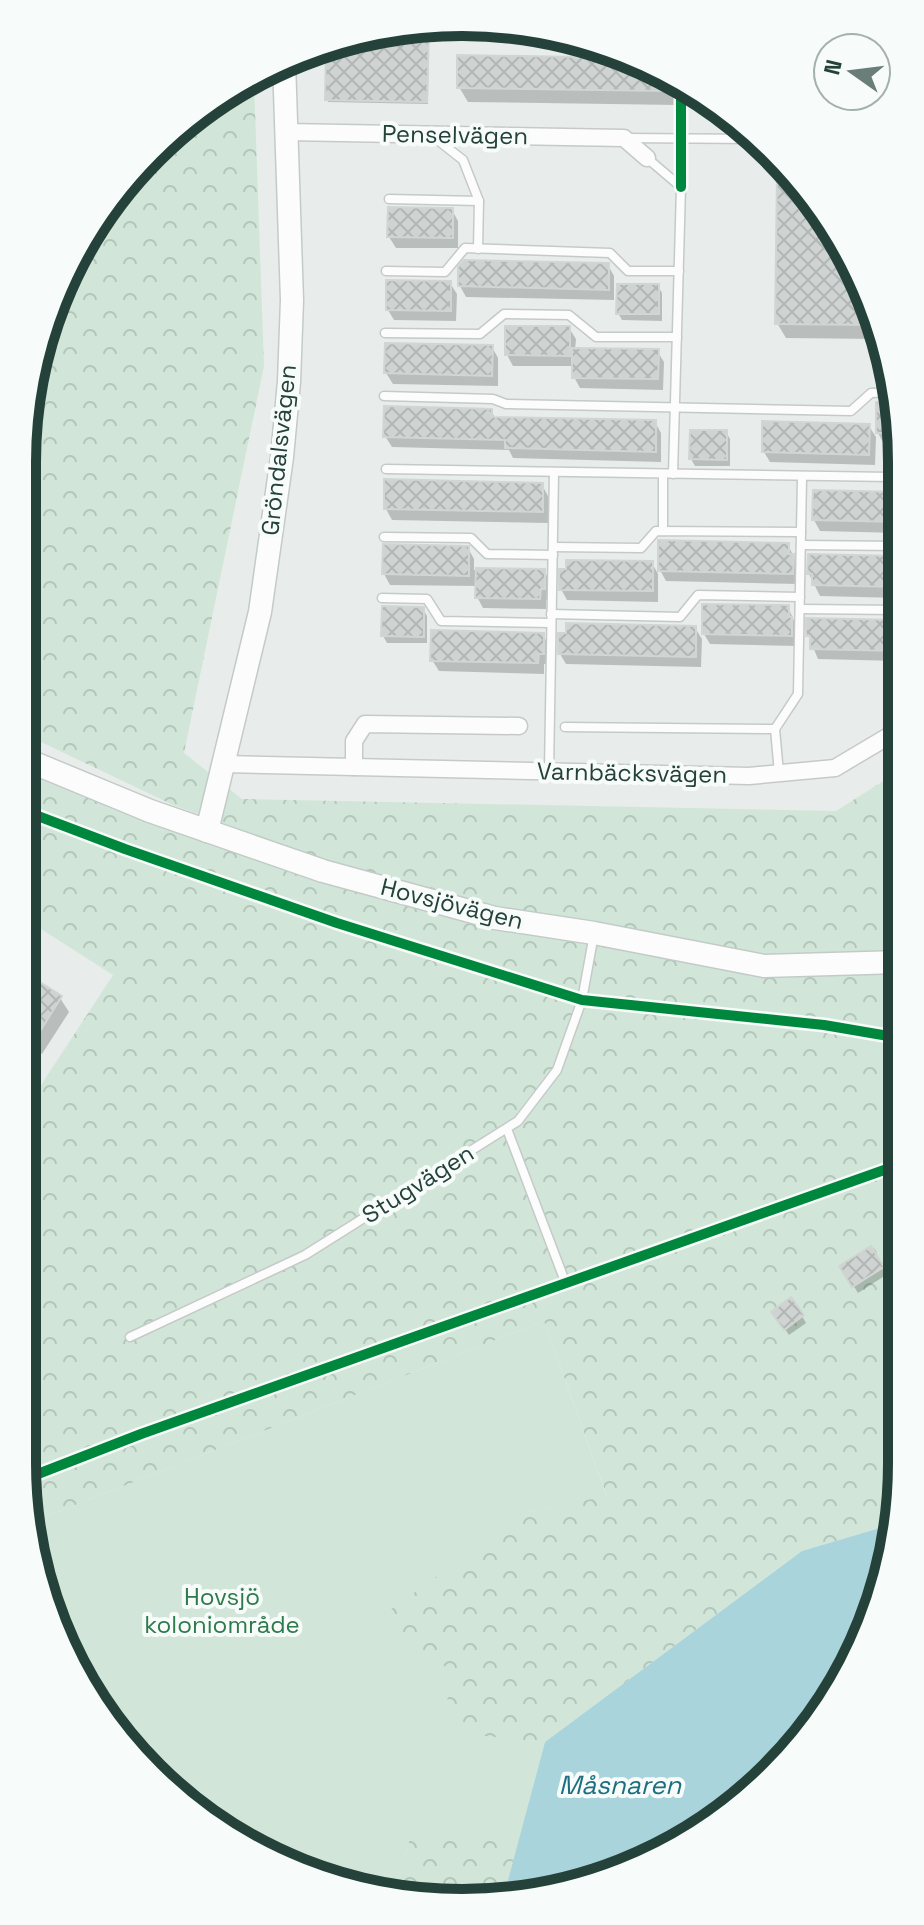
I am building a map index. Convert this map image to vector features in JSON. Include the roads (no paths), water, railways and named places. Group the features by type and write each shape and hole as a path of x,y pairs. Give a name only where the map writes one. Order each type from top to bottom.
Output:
{"street":[{"name":"Gröndalsvägen","path":"207,831 260,612 282,457 292,300 284,75"},
{"name":"Penselvägen","path":"286,132 624,138"},
{"path":"624,138 647,158"},
{"path":"354,767 354,741 365,724 519,726"},
{"name":"Varnbäcksvägen","path":"224,764 749,776 835,768 888,737"},
{"name":"Hovsjövägen","path":"36,764 150,811 323,871 495,918 594,933 764,966 888,962"}],"lane":[{"path":"430,135 463,160 479,201 478,249"},
{"name":"Penselvägen","path":"624,138 739,139"},
{"path":"647,158 681,187 673,474"},
{"path":"389,199 479,201"},
{"path":"386,271 445,272 465,248 610,253 628,271 679,271"},
{"path":"385,333 480,334 504,314 543,314 569,315 596,337 677,337"},
{"path":"384,396 493,399 506,404 851,411 871,393 882,393"},
{"path":"386,469 888,477"},
{"path":"549,771 554,472"},
{"path":"663,474 663,531"},
{"path":"779,773 775,729 798,694 802,477"},
{"path":"384,537 471,538 487,554 641,548 656,531 801,532"},
{"path":"801,545 888,546"},
{"path":"382,598 427,599 441,621 680,617 698,595 800,597"},
{"path":"800,609 888,610"},
{"path":"565,727 775,729"},
{"name":"Stugvägen","path":"130,1337 305,1255 518,1121 557,1070 582,1000 594,933"},
{"path":"507,1129 566,1284"}],"water":[{"name":"Måsnaren","path":"883,1527 873,1573 856,1626 816,1700 782,1744 721,1801 650,1845 625,1857 572,1874 506,1886 545,1742 802,1551"}],"park label":[{"name":"Hovsjö koloniområde","path":"222,1611"}]}
